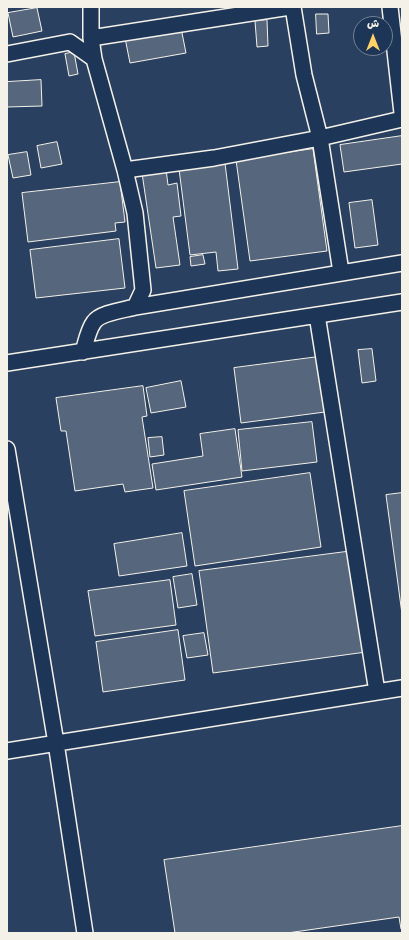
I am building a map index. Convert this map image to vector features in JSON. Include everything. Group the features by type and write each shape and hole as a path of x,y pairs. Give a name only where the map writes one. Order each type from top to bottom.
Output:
{"street":[{"path":"91,7 91,38 94,59 125,170 135,213 143,290 135,307"},
{"path":"91,38 290,7"},
{"path":"293,7 304,74 320,138 341,272"},
{"path":"390,7 402,113"},
{"path":"7,54 70,42 94,59"},
{"path":"125,170 214,158 320,138 402,119"},
{"path":"83,352 94,321 102,316 135,307 402,262"},
{"path":"7,363 402,302"},
{"path":"317,315 377,692"},
{"path":"7,449 56,743 85,933"},
{"path":"7,751 402,688"}],"building":[{"path":"37,8 42,31 13,37 8,13"},
{"path":"316,14 328,14 329,33 317,34"},
{"path":"267,20 268,46 257,47 255,21"},
{"path":"181,28 186,53 130,63 125,38"},
{"path":"74,52 78,74 69,76 65,54"},
{"path":"41,80 42,106 7,107 7,82"},
{"path":"402,136 402,164 344,172 340,145"},
{"path":"57,142 62,164 41,168 37,146"},
{"path":"313,149 327,251 250,261 236,160"},
{"path":"27,152 31,175 13,178 8,155"},
{"path":"225,163 238,269 218,271 216,252 190,255 179,169"},
{"path":"166,169 168,185 177,183 181,216 173,217 180,265 156,268 142,173"},
{"path":"120,182 125,222 115,223 116,231 28,242 22,193"},
{"path":"372,200 378,245 355,248 349,203"},
{"path":"119,239 125,288 36,298 30,250"},
{"path":"203,255 205,264 191,266 190,257"},
{"path":"372,349 376,381 362,383 358,350"},
{"path":"318,357 325,412 241,423 234,368"},
{"path":"181,381 186,407 151,413 146,388"},
{"path":"143,386 147,416 142,417 153,488 125,492 123,484 75,491 66,431 61,431 56,398"},
{"path":"312,422 317,462 242,471 238,430"},
{"path":"235,429 242,477 156,490 152,464 203,456 200,434"},
{"path":"162,437 164,455 150,457 148,438"},
{"path":"310,473 321,547 195,566 184,491"},
{"path":"402,493 402,614 386,495"},
{"path":"182,533 187,566 119,576 114,544"},
{"path":"353,551 366,652 213,673 199,571"},
{"path":"192,574 197,605 178,608 173,577"},
{"path":"170,580 176,625 95,636 88,591"},
{"path":"178,630 185,680 103,692 96,642"},
{"path":"204,633 208,655 187,658 183,636"},
{"path":"402,826 402,929 399,917 287,933 175,933 164,860"}]}
